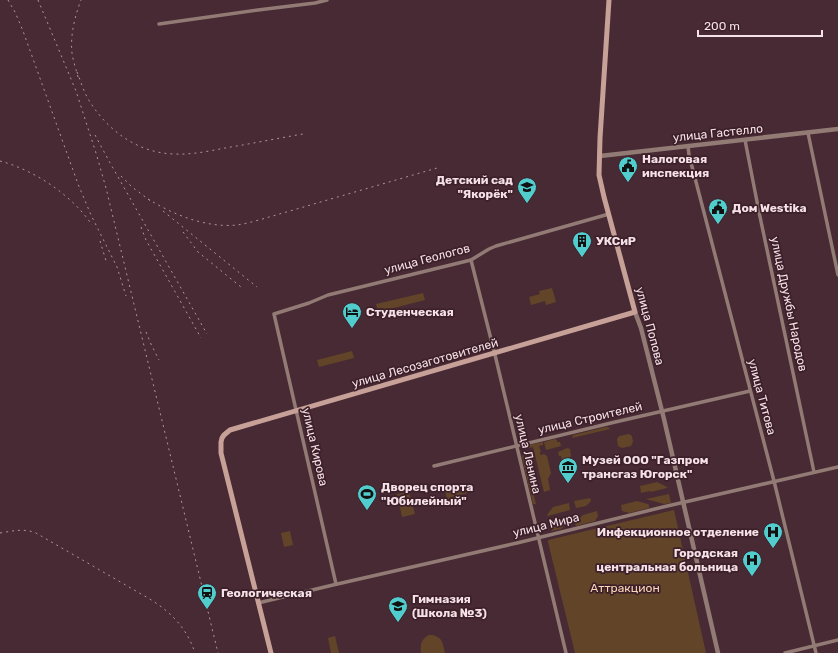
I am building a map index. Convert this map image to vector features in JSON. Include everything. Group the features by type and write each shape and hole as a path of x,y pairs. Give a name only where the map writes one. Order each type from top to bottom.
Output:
{"main road":[{"name":"улица Попова","path":"609,0 600,156 600,181 636,312"},
{"name":"улица Лесозаготовителей","path":"258,603 221,453 222,438 230,430 636,312"},
{"path":"258,603 271,653"}],"street":[{"path":"158,24 315,3 327,0"},
{"name":"улица Гастелло","path":"600,156 838,129"},
{"path":"808,133 838,276"},
{"name":"улица Дружбы Народов","path":"745,140 760,219 814,472"},
{"name":"улица Титова","path":"688,146 689,155 774,481 816,653"},
{"name":"улица Геологов","path":"274,314 310,303 328,295 471,260 496,246 609,214"},
{"name":"улица Ленина","path":"471,260 566,653"},
{"name":"улица Попова","path":"636,312 684,502 718,653"},
{"name":"улица Кирова","path":"274,314 336,584"},
{"name":"улица Строителей","path":"434,466 516,445 750,391"},
{"name":"улица Мира","path":"258,603 838,467"},
{"path":"785,653 838,640"}],"green space":[{"path":"552,288 556,302 546,305 545,301 531,305 529,297 540,294 539,291"},
{"path":"423,293 425,300 378,312 376,304"},
{"path":"352,351 354,358 319,367 317,360"},
{"path":"606,427 610,429 572,438 573,435"},
{"path":"629,434 632,436 633,442 631,446 622,448 618,446 617,439 619,436"},
{"path":"555,439 557,442 560,442 561,446 546,450 544,442"},
{"path":"543,442 543,445 539,446 541,452 540,455 544,454 547,456 551,473 548,479 550,490 544,492 533,447 525,449 524,446"},
{"path":"567,448 570,449 571,456 562,460 558,452"},
{"path":"523,455 536,504 533,504 522,457"},
{"path":"657,482 667,488 641,493 640,486"},
{"path":"458,487 459,489 466,487 468,493 451,497 452,502 448,503 445,491"},
{"path":"409,492 415,514 402,517 397,494"},
{"path":"669,494 671,503 664,504 646,499"},
{"path":"590,498 591,501 586,506 576,508 574,501"},
{"path":"637,501 648,504 649,508 629,513 622,511 621,505"},
{"path":"569,503 570,510 547,515 553,507"},
{"name":"Аттракцион","path":"674,510 706,653 575,653 548,540"},
{"path":"597,511 598,516 595,521 576,526 575,523 583,515"},
{"path":"573,517 561,529 552,531 550,523"},
{"path":"290,531 293,545 284,547 281,533"},
{"path":"429,635 437,636 441,640 445,653 421,653 422,642 424,638"},
{"path":"335,636 339,653 331,653 328,638"}],"railway":[{"path":"8,0 23,31 78,184 91,215 117,267 126,296"},
{"path":"38,0 76,91 106,188 218,653"},
{"path":"78,77 72,56 72,33 81,0"},
{"path":"77,72 88,99 106,123 126,139 149,150 174,154 196,153 303,134"},
{"path":"95,135 207,334"},
{"path":"0,161 13,165 39,177 51,185 74,204 92,225"},
{"path":"148,199 179,215 191,219 214,224 237,225 259,220 437,168"},
{"path":"121,176 132,187 152,202"},
{"path":"163,211 257,287"},
{"path":"141,227 146,240 201,338"},
{"path":"183,232 198,252 241,287"},
{"path":"100,241 107,264"},
{"path":"146,332 159,360"},
{"path":"0,533 23,530 32,531 148,598 164,609 177,621 192,644 195,653"}],"place":[{"name":"Налоговая инспекция","path":"628,183"},
{"name":"Детский сад \"Якорёк\"","path":"527,204"},
{"name":"Дом Westika","path":"718,225"},
{"name":"УКСиР","path":"582,258"},
{"name":"Студенческая","path":"352,329"},
{"name":"Музей ООО \"Газпром трансгаз Югорск\"","path":"568,484"},
{"name":"Дворец спорта \"Юбилейный\"","path":"367,511"},
{"name":"Инфекционное отделение","path":"773,549"},
{"name":"Городская центральная больница","path":"752,577"},
{"name":"Геологическая","path":"207,610"},
{"name":"Гимназия (Школа №3)","path":"398,623"}]}
